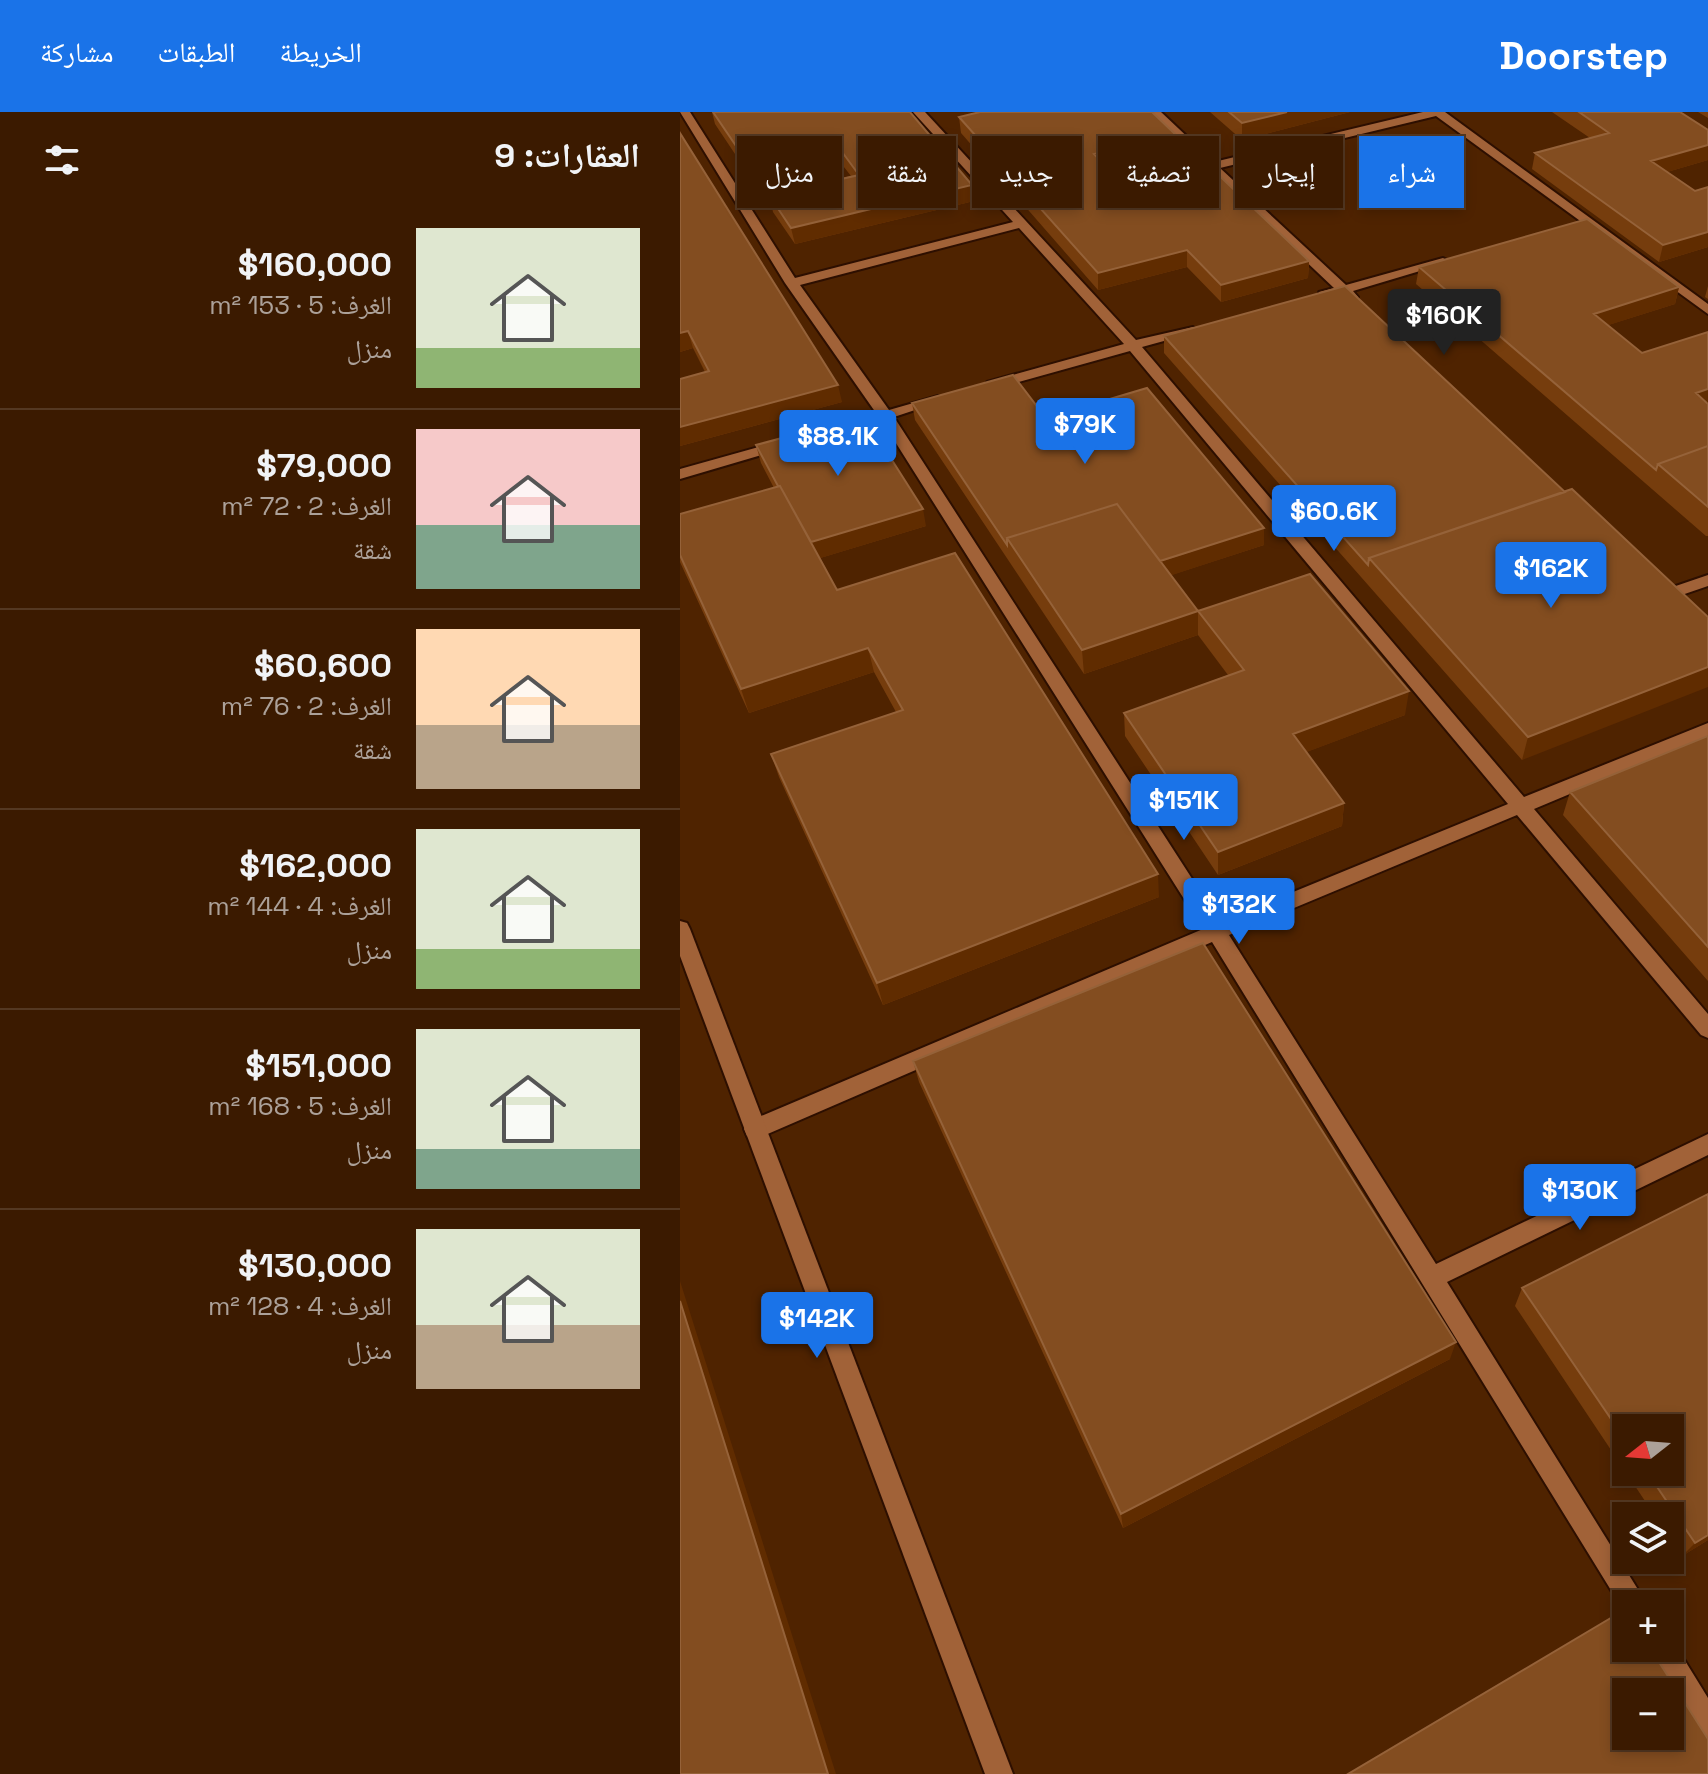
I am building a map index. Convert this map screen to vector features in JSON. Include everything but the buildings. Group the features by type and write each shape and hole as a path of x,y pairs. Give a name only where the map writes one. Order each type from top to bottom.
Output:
{"street":[{"path":"919,112 1132,344 1708,1029"},
{"path":"1154,112 1180,136"},
{"path":"1219,164 1438,112 1590,220 1708,310"},
{"path":"688,114 792,283 885,415 1216,932 1625,1590"},
{"path":"1219,173 1367,311"},
{"path":"1575,224 1590,220"},
{"path":"792,283 1019,224"},
{"path":"1314,297 1452,259"},
{"path":"826,432 1208,325"},
{"path":"680,474 797,440"},
{"path":"1669,593 1708,580"},
{"path":"755,1129 1216,932 1708,729"},
{"path":"680,929 999,1774"},
{"path":"1432,1278 1708,1144"},
{"path":"1670,1662 1708,1724"}]}
